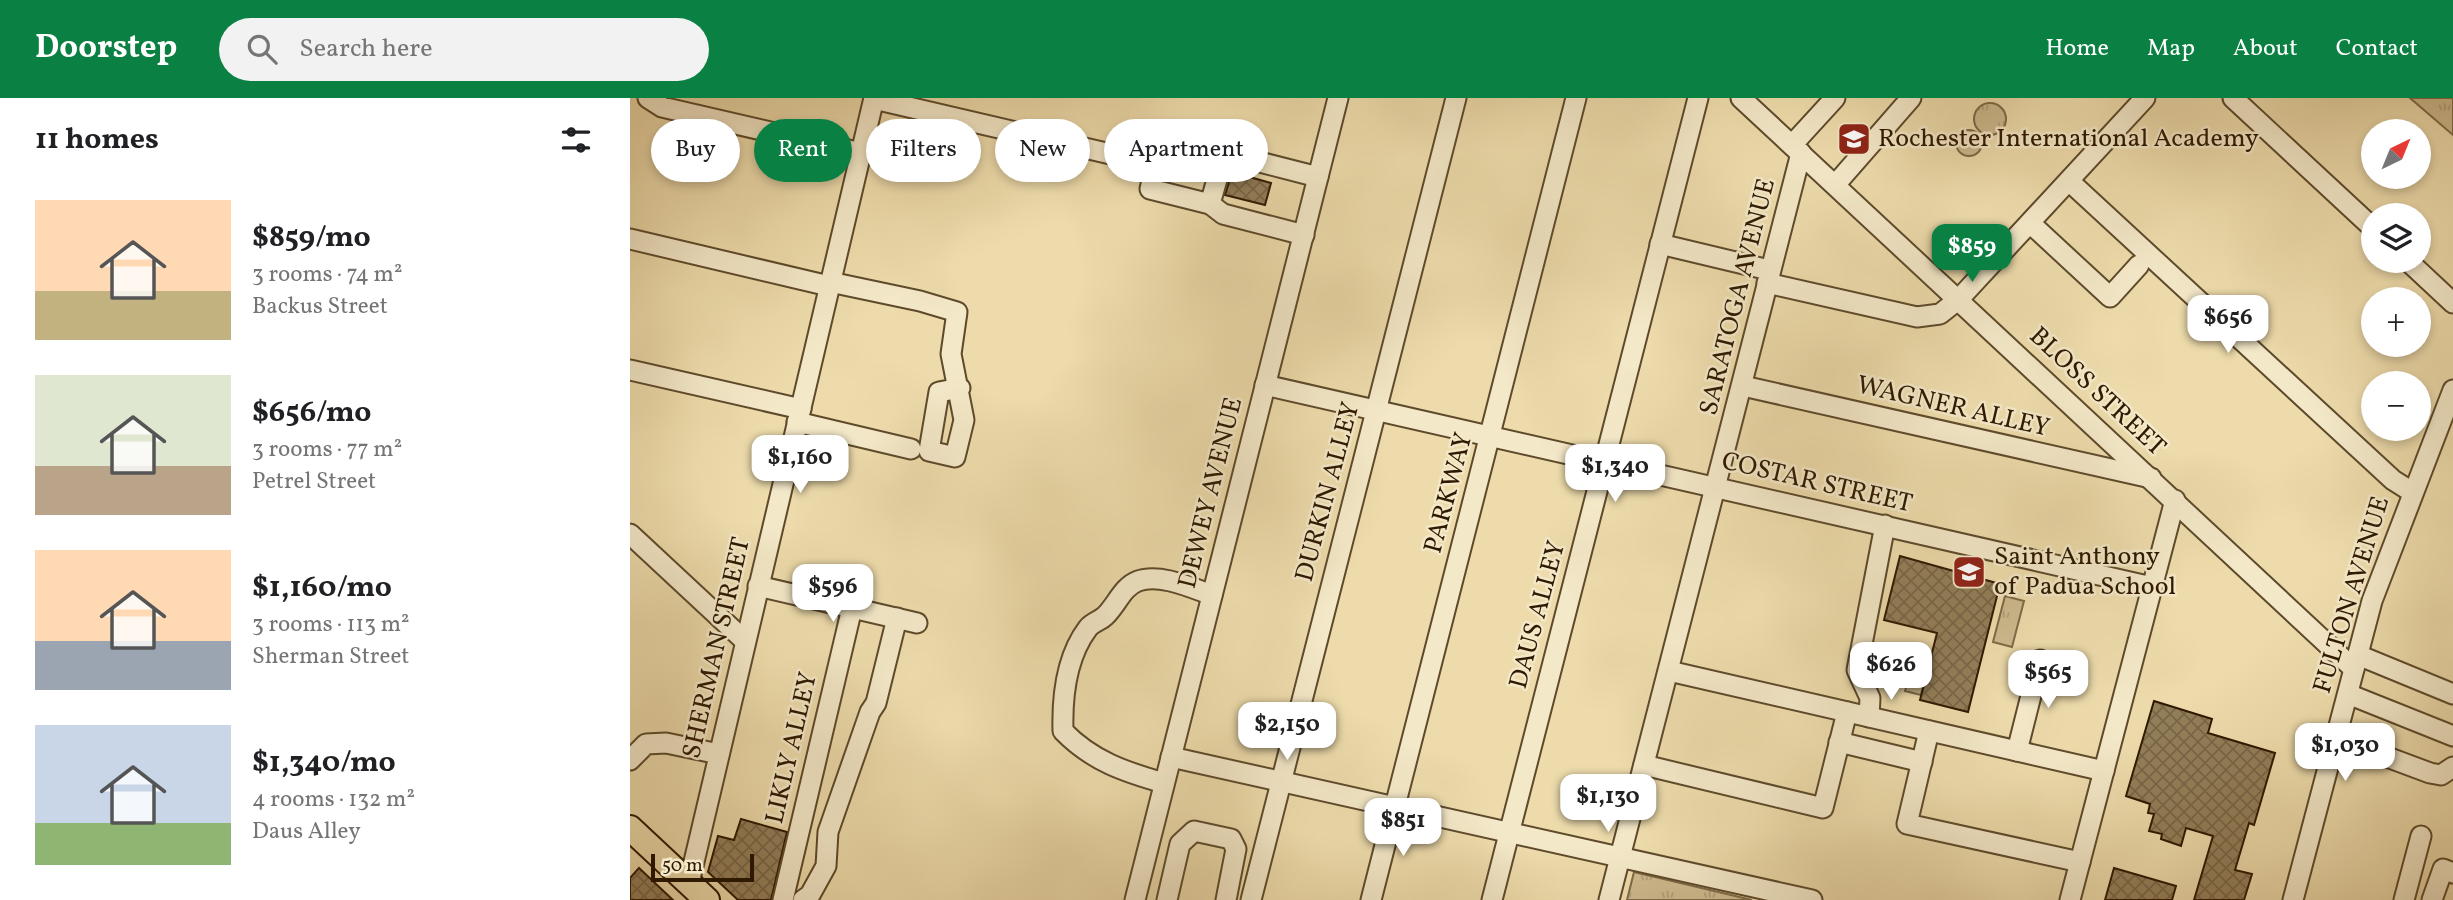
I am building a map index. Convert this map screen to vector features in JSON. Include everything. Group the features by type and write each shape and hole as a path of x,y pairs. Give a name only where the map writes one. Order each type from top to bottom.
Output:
{"main road":[{"path":"630,828 708,900"}],"street":[{"path":"648,98 662,107 861,153"},
{"path":"874,98 1104,152"},
{"name":"SHERMAN STREET","path":"689,883 874,98"},
{"name":"DEWEY AVENUE","path":"1135,900 1338,98"},
{"name":"DURKIN ALLEY","path":"1251,900 1456,98"},
{"name":"PARKWAY","path":"1371,900 1576,98"},
{"name":"DAUS ALLEY","path":"1492,900 1698,98"},
{"name":"BLOSS STREET","path":"1741,98 2151,478 2356,662"},
{"path":"1796,149 1835,98"},
{"path":"1835,185 1911,98"},
{"path":"1660,244 1917,317 1940,314 1959,299 2145,98"},
{"path":"2233,98 2361,217"},
{"name":"SARATOGA AVENUE","path":"1609,900 1743,386 1796,149"},
{"path":"1268,164 1318,177"},
{"path":"2068,181 2393,480 2412,492"},
{"path":"1152,182 1150,189 1210,204 1223,214 1304,235"},
{"path":"1210,204 1216,182"},
{"path":"2030,223 2110,297 2139,265"},
{"path":"630,239 830,284 920,301 957,312 951,354 960,388"},
{"path":"2421,273 2453,303"},
{"path":"630,370 799,415 911,449"},
{"name":"COSTAR STREET","path":"1265,385 2152,587"},
{"name":"WAGNER ALLEY","path":"1743,386 2151,478"},
{"name":"FULTON AVENUE","path":"2293,900 2372,601 2453,390"},
{"path":"2070,900 2175,500"},
{"path":"1869,717 1870,698 1857,670 1885,526"},
{"path":"630,534 745,641"},
{"path":"1164,783 1122,772 1075,744 1063,731 1062,693 1081,640 1090,626 1106,616 1119,597 1138,581 1159,580 1212,595"},
{"path":"758,586 918,623"},
{"name":"LIKLY ALLEY","path":"783,900 852,608"},
{"path":"803,900 810,895 827,866 828,832 870,712 876,704 897,618"},
{"path":"2017,751 2040,660"},
{"path":"2356,662 2453,694"},
{"path":"1670,671 2104,771"},
{"path":"2348,694 2453,736"},
{"path":"1644,765 1823,808 1847,712"},
{"path":"1929,731 1907,824 2080,862"},
{"path":"2336,738 2430,773 2447,771"},
{"path":"1839,742 1922,762"},
{"path":"630,760 646,744 666,743 719,754"},
{"path":"1171,757 1812,900"},
{"path":"1167,900 1180,844 1194,831 1231,839 1236,849 1226,900"},
{"path":"2404,900 2421,836"},
{"path":"2432,900 2444,869 2453,873"}],"green space":[{"path":"2410,98 2453,98 2453,135"},
{"path":"1990,103 2001,108 2006,119 2001,130 1990,135 1979,130 1974,119 1979,108"},
{"path":"1969,130 1979,133 1982,143 1979,153 1969,156 1959,153 1956,143 1959,133"},
{"path":"2005,596 2024,601 2012,647 1993,642"},
{"path":"1916,652 1931,656 1921,695 1905,691"},
{"path":"1634,872 1752,900 1627,900"}],"building":[{"path":"1229,182 1271,183 1265,205 1225,195"},
{"path":"1900,556 2000,584 1968,712 1920,700 1937,633 1884,620"},
{"path":"2154,701 2212,719 2208,733 2275,753 2254,825 2249,823 2235,870 2252,874 2244,900 2194,900 2213,836 2186,828 2181,846 2161,839 2162,834 2149,831 2154,814 2148,813 2150,804 2126,796"},
{"path":"741,819 787,832 771,900 738,900 708,872 718,836 734,840"},
{"path":"639,868 673,900 630,900 630,878"},
{"path":"2114,868 2176,886 2172,900 2105,900"}],"place":[{"name":"Rochester International Academy","path":"1854,139"},
{"name":"Saint Anthony of Padua School","path":"1969,572"}]}
